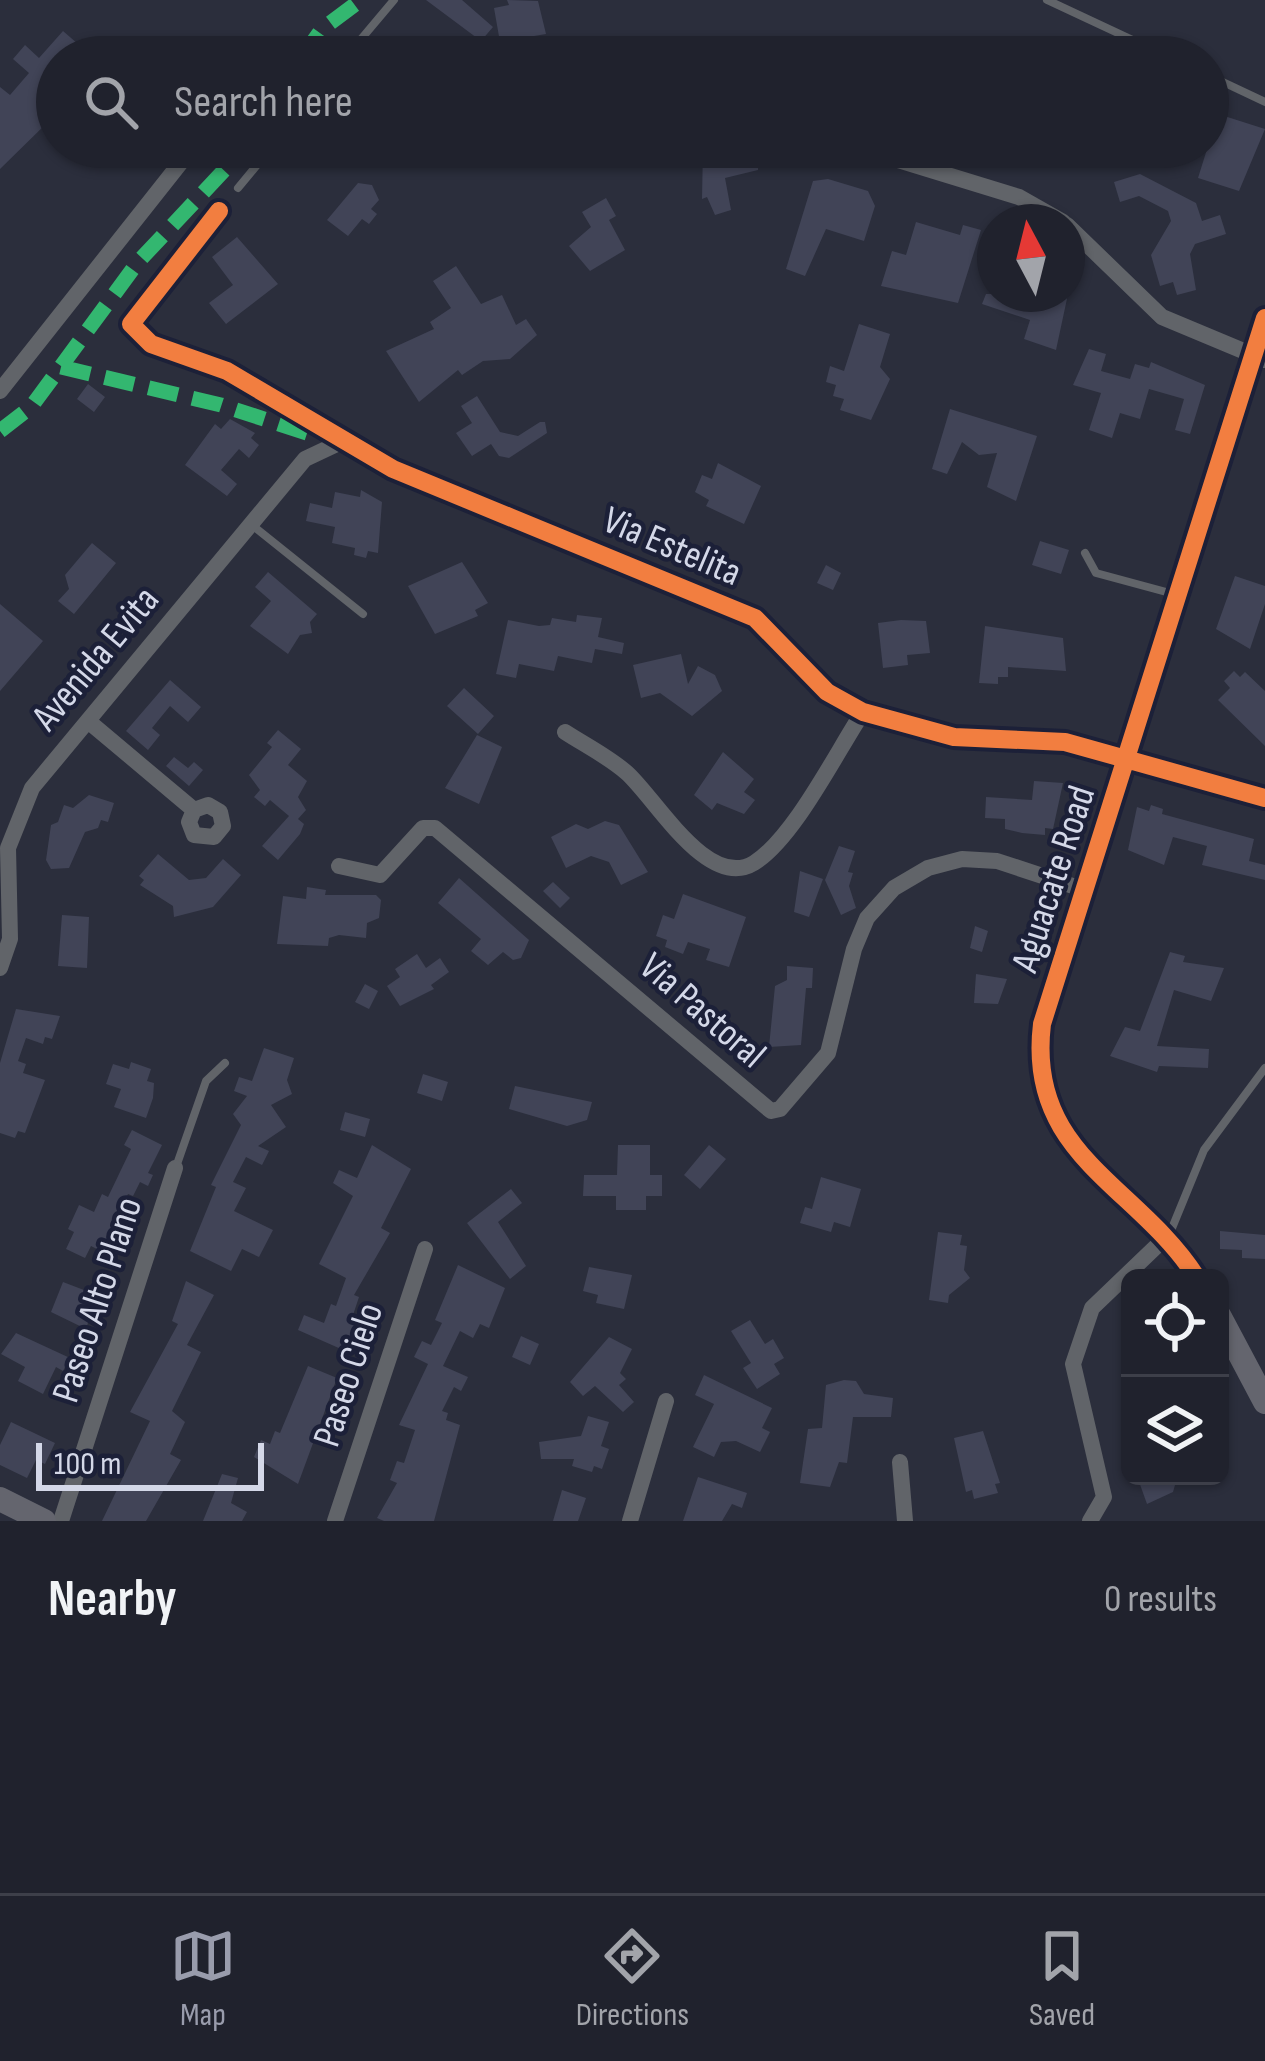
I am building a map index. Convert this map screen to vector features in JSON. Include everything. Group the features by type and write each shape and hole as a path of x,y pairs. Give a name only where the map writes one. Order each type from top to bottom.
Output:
{"street":[{"path":"0,391 176,168"},
{"path":"924,168 1031,204"},
{"name":"Via Estelita","path":"219,211 131,323 151,344 227,371 393,469 755,618 827,692 863,712 954,737 1065,742 1127,755 1265,798"},
{"path":"1085,242 1162,317 1259,358"},
{"name":"Aguacate Road","path":"1190,1269 1053,1118 1039,1075 1042,1024 1259,358 1265,318"},
{"name":"Avenida Evita","path":"0,968 10,939 8,848 32,788 305,459 341,442"},
{"path":"565,732 626,772 703,856 738,868 751,866 781,836 863,712"},
{"path":"88,721 194,810"},
{"name":"Via Pastoral","path":"339,866 380,875 423,828 436,828 771,1111 780,1109 828,1053 854,949 868,918 894,888 928,868 962,859 998,861 1084,890"},
{"name":"Paseo Alto Plano","path":"62,1521 176,1168"},
{"path":"1090,1521 1104,1497 1073,1364 1092,1308 1165,1239"},
{"name":"Paseo Cielo","path":"335,1521 425,1249"},
{"path":"1229,1334 1265,1402"},
{"path":"630,1521 666,1401"},
{"path":"900,1462 905,1521"},
{"path":"0,1499 44,1521"}],"lane":[{"path":"364,36 394,0"},
{"path":"1047,0 1123,36"},
{"path":"1229,86 1265,102"},
{"path":"238,188 255,168"},
{"path":"251,524 363,614"},
{"path":"1085,553 1096,573 1178,595"},
{"path":"176,1168 206,1082 225,1063"},
{"path":"1165,1239 1177,1225 1204,1150 1265,1068"}],"building":[{"path":"426,0 462,0 493,27 485,36 474,36"},
{"path":"507,0 538,1 546,34 499,36 494,8 509,5"},
{"path":"25,45 36,55 36,134 0,169 0,87 10,95 29,73 13,59"},
{"path":"1229,118 1265,129 1239,191 1198,178 1201,168 1229,168"},
{"path":"703,168 758,168 725,178 731,210 715,215 707,197 702,199"},
{"path":"1140,174 1196,203 1202,221 1220,215 1226,234 1195,244 1190,254 1196,290 1177,295 1173,282 1160,286 1151,255 1171,221 1168,211 1139,196 1120,202 1114,182"},
{"path":"828,179 868,191 875,206 864,241 826,229 805,276 786,269 813,181"},
{"path":"358,183 372,185 379,200 371,209 377,214 369,224 362,219 348,236 327,220"},
{"path":"606,198 616,216 609,220 625,250 590,271 569,246 591,227 582,212"},
{"path":"916,222 960,235 963,225 977,229 958,303 881,286 892,251 906,255"},
{"path":"237,237 278,284 226,324 209,303 233,285 212,257"},
{"path":"456,266 481,304 502,295 516,325 526,319 537,335 510,359 483,361 462,375 458,370 419,402 386,351 434,329 430,322 451,308 433,281"},
{"path":"1006,312 1064,312 1056,350 1024,339 1030,320"},
{"path":"859,324 890,334 880,367 890,379 871,420 840,410 844,399 833,396 836,385 826,382 830,366 844,371"},
{"path":"1089,349 1106,354 1101,371 1130,379 1135,364 1149,368 1151,362 1205,385 1190,434 1175,430 1184,399 1149,389 1140,419 1120,413 1112,438 1089,430 1101,393 1073,385"},
{"path":"88,384 105,397 94,412 77,399"},
{"path":"477,396 500,432 518,436 545,422 547,433 509,458 499,456 491,444 472,456 456,433 472,423 461,406"},
{"path":"950,409 1037,436 1016,501 987,487 997,453 979,455 962,442 947,474 932,469"},
{"path":"230,419 255,433 251,438 259,445 249,458 239,449 221,470 237,484 227,496 185,465 215,424 221,429"},
{"path":"718,463 761,486 744,524 706,506 709,500 695,492 702,475 712,479"},
{"path":"361,490 382,502 378,553 368,551 366,558 354,555 355,548 332,543 335,527 306,521 310,503 332,508 335,492 360,497"},
{"path":"1040,541 1069,550 1061,574 1032,565"},
{"path":"92,543 116,563 74,614 58,601 69,589 65,575"},
{"path":"462,562 488,603 475,610 478,616 435,634 408,586"},
{"path":"826,565 841,573 833,590 817,583"},
{"path":"268,572 317,614 310,622 312,633 300,635 288,654 250,626 271,601 255,587"},
{"path":"1235,576 1265,586 1265,604 1250,649 1216,629"},
{"path":"0,604 43,641 0,691"},
{"path":"577,615 602,618 598,637 624,643 622,654 595,649 592,663 558,656 554,671 519,664 516,678 496,674 508,620 539,626 550,625 552,618 576,622"},
{"path":"926,621 930,653 907,655 908,665 883,668 878,623"},
{"path":"985,626 1063,638 1066,671 1008,667 1008,677 998,677 998,684 979,683"},
{"path":"681,654 688,684 698,666 715,675 722,691 692,716 660,693 641,698 633,665"},
{"path":"1234,671 1240,677 1245,672 1265,691 1265,746 1218,700 1230,688 1224,681"},
{"path":"170,680 201,707 188,722 170,706 152,728 160,735 148,750 126,731"},
{"path":"464,688 494,716 478,734 447,706"},
{"path":"278,730 301,749 288,765 307,781 298,797 306,810 298,819 304,824 278,860 262,846 289,816 270,800 265,806 254,797 260,790 249,775 272,747 267,743"},
{"path":"477,735 502,747 479,804 445,788"},
{"path":"723,752 754,779 744,792 755,800 744,814 717,803 712,810 694,795"},
{"path":"174,757 188,768 194,762 203,770 189,786 166,766"},
{"path":"1034,781 1063,783 1053,829 1045,828 1045,835 1022,833 1005,829 1005,819 985,818 986,797 1032,800"},
{"path":"89,795 114,803 108,822 101,820 98,828 85,832 69,868 51,869 46,860 51,825 58,822 64,805 73,808"},
{"path":"1151,805 1163,809 1162,814 1254,839 1249,861 1265,865 1265,880 1202,865 1207,846 1173,837 1164,865 1128,850 1137,807 1149,811"},
{"path":"605,821 619,825 648,872 621,885 609,862 591,856 566,868 551,837 576,824 588,829"},
{"path":"839,846 855,851 848,872 853,873 849,886 856,908 841,915 825,880"},
{"path":"158,854 189,880 206,878 223,859 241,875 213,907 174,917 173,906 140,885 144,880 139,876"},
{"path":"800,871 823,879 809,917 794,912"},
{"path":"459,878 529,940 521,958 513,960 503,952 488,965 471,951 481,939 438,903"},
{"path":"553,882 570,898 560,908 543,891"},
{"path":"307,887 326,890 325,895 376,895 381,900 379,918 367,923 366,938 339,935 329,938 328,946 277,944 283,896 306,899"},
{"path":"683,894 746,917 729,967 706,960 710,949 688,942 683,954 665,947 667,940 656,936 663,915 674,919"},
{"path":"62,915 89,917 87,968 58,966"},
{"path":"975,926 988,931 982,952 970,948"},
{"path":"1170,952 1185,956 1183,962 1224,968 1211,1001 1174,990 1157,1046 1209,1049 1208,1068 1159,1066 1157,1072 1110,1056 1125,1027 1140,1031"},
{"path":"417,954 426,968 440,958 449,972 431,985 434,989 400,1006 387,986 400,977 395,969"},
{"path":"787,966 813,968 812,988 806,988 801,1045 769,1047 775,986 787,980"},
{"path":"976,974 1007,979 998,1004 974,1003"},
{"path":"365,984 378,991 369,1009 355,1002"},
{"path":"16,1009 60,1016 52,1039 45,1037 43,1044 26,1038 18,1061 26,1064 23,1073 45,1080 25,1133 18,1131 15,1138 0,1133 0,1063"},
{"path":"264,1048 294,1058 287,1080 292,1094 271,1105 286,1127 258,1146 269,1151 262,1165 246,1157 233,1182 246,1188 234,1211 273,1230 259,1257 242,1249 231,1271 190,1251 216,1187 211,1185 241,1125 233,1114 247,1096 234,1091 239,1077 252,1081"},
{"path":"131,1062 151,1069 147,1081 154,1083 153,1098 146,1118 114,1107 121,1089 106,1084 113,1064 129,1069"},
{"path":"423,1074 448,1082 442,1101 417,1093"},
{"path":"515,1086 592,1102 587,1120 567,1126 509,1109"},
{"path":"345,1112 370,1119 365,1137 340,1130"},
{"path":"132,1130 162,1145 148,1173 153,1175 148,1186 140,1182 133,1196 128,1194 101,1251 91,1246 85,1258 66,1249 74,1232 68,1229 79,1205 94,1212 102,1194 108,1197 131,1149 124,1145"},
{"path":"372,1145 411,1169 381,1228 390,1233 354,1295 359,1297 353,1315 364,1319 350,1353 298,1330 304,1315 324,1323 331,1304 336,1306 346,1278 319,1264 353,1196 333,1183 339,1170 357,1178"},
{"path":"618,1145 650,1145 650,1175 662,1175 662,1196 646,1196 646,1210 616,1210 616,1196 583,1196 584,1175 617,1175"},
{"path":"709,1145 726,1159 700,1189 684,1175"},
{"path":"821,1177 861,1189 850,1227 834,1222 831,1232 800,1223 805,1207 812,1209"},
{"path":"511,1189 522,1203 498,1222 526,1266 510,1279 467,1223"},
{"path":"1220,1231 1265,1235 1265,1259 1242,1258 1242,1250 1220,1249"},
{"path":"938,1232 962,1235 960,1245 967,1246 964,1270 970,1278 949,1295 948,1303 929,1300"},
{"path":"458,1265 505,1288 489,1328 480,1324 473,1338 460,1331 443,1366 468,1377 461,1391 454,1387 442,1411 448,1413 446,1420 460,1425 434,1521 384,1521 377,1518 397,1483 390,1480 397,1461 404,1463 415,1430 399,1425 428,1364 414,1357 422,1341 431,1345 442,1323 435,1320"},
{"path":"589,1267 632,1275 624,1309 596,1303 598,1295 583,1291"},
{"path":"186,1281 214,1295 187,1345 201,1352 172,1411 185,1422 170,1454 181,1460 146,1521 102,1521 150,1421 130,1412 178,1324 172,1321"},
{"path":"63,1282 97,1295 86,1329 51,1312"},
{"path":"750,1320 765,1344 773,1339 784,1358 774,1364 780,1374 757,1389 743,1368 751,1363 731,1331"},
{"path":"16,1333 70,1358 63,1371 56,1367 43,1394 18,1381 25,1367 1,1354"},
{"path":"521,1336 539,1344 530,1365 512,1357"},
{"path":"609,1337 632,1349 620,1373 626,1379 619,1385 634,1402 623,1412 595,1386 583,1396 570,1382"},
{"path":"308,1366 337,1378 298,1484 254,1457 261,1440 270,1444 275,1431 280,1433"},
{"path":"704,1375 772,1408 762,1428 770,1432 760,1452 736,1441 721,1442 714,1457 693,1447 714,1404 695,1395"},
{"path":"856,1381 864,1394 893,1398 891,1417 853,1417 847,1463 839,1462 830,1487 800,1483 808,1429 822,1428 826,1385"},
{"path":"588,1416 609,1422 601,1446 609,1449 602,1469 594,1466 592,1472 572,1466 574,1459 541,1459 539,1442 581,1436"},
{"path":"11,1422 55,1443 45,1464 36,1460 27,1478 0,1465 0,1445"},
{"path":"983,1431 1000,1483 995,1484 998,1493 974,1499 972,1490 966,1492 954,1438"},
{"path":"222,1474 238,1478 231,1503 247,1512 242,1521 203,1521"},
{"path":"698,1477 747,1493 742,1508 732,1504 722,1521 683,1521"},
{"path":"1140,1485 1175,1485 1173,1492 1147,1504"},
{"path":"562,1490 586,1498 578,1521 553,1521"}],"marked path":[{"path":"317,36 361,0"},
{"path":"0,431 31,407 138,262 226,168"},
{"path":"61,367 221,405 310,434"}],"cycle path":[{"path":"219,211 131,324 151,344 227,371 393,469 755,618 827,692 863,712 954,737 1065,742 1265,798"},
{"path":"1190,1269 1068,1138 1051,1106 1042,1069 1042,1024 1265,318"}]}
